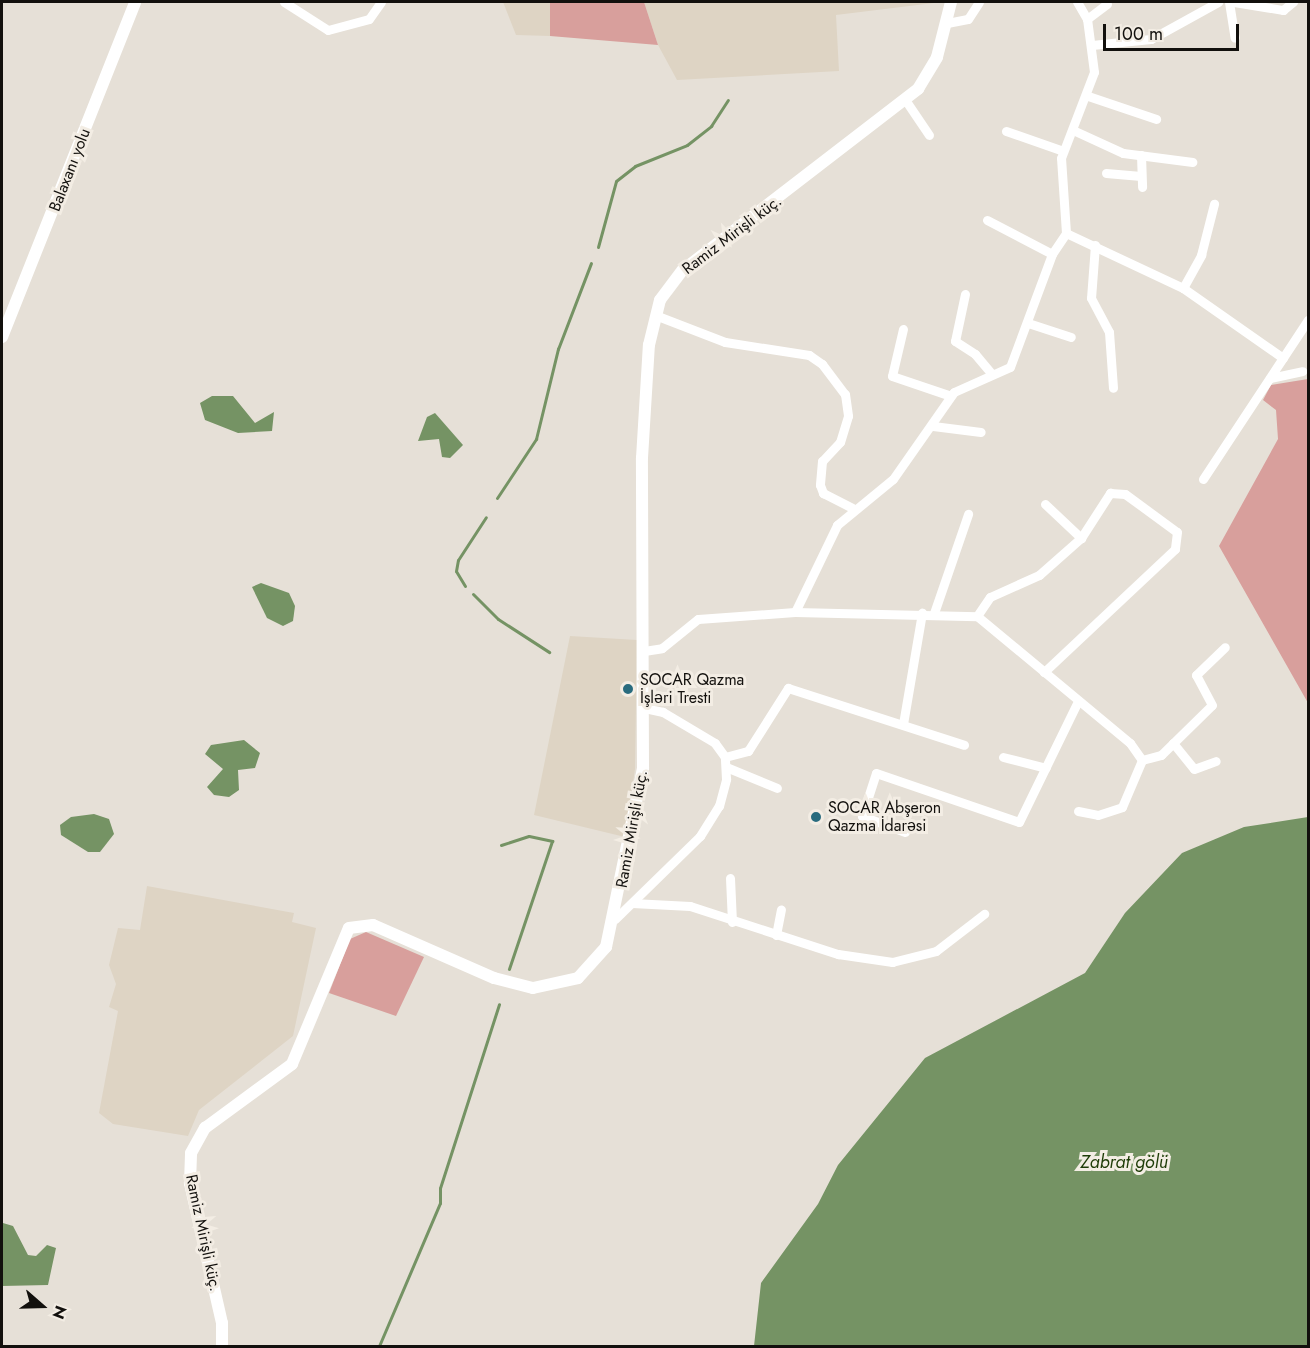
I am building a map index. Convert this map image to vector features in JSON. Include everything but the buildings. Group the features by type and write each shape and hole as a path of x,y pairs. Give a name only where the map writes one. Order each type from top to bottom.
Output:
{"street":[{"name":"Balaxanı yolu","path":"2,337 135,2"},
{"path":"284,2 328,30 369,19 381,2"},
{"name":"Ramiz Mirişli küç.","path":"222,1347 222,1323 190,1183 191,1153 205,1128 292,1064 349,928 373,925 494,978 541,988 569,983 585,972 606,947 615,920 639,800 644,708 642,458 655,315 683,270 906,101 932,68 947,23 951,2"},
{"path":"947,23 969,19 979,2"},
{"path":"795,612 824,544 852,508 893,479 933,426 951,396 1010,367 1052,254 1066,232 1063,151 1075,131 1088,96 1092,45 1087,19 1077,2"},
{"path":"1092,45 1151,39 1218,2"},
{"path":"1229,2 1235,38"},
{"path":"1234,2 1283,10 1293,2"},
{"path":"1087,19 1107,4"},
{"path":"1088,96 1156,119"},
{"path":"906,101 929,135"},
{"path":"1006,131 1063,151"},
{"path":"1075,131 1105,148 1192,162"},
{"path":"1141,155 1138,176 1142,187"},
{"path":"1106,173 1138,176"},
{"path":"1183,288 1201,255 1214,204"},
{"path":"987,220 1052,254"},
{"path":"1066,232 1183,288 1283,358"},
{"path":"1095,245 1091,298 1109,332 1113,388"},
{"path":"965,294 954,341 975,354 992,374"},
{"path":"655,315 725,342 809,355 822,364 845,394 848,416 840,442 822,461 820,484 823,493 852,508"},
{"path":"1203,479 1308,320"},
{"path":"1028,323 1071,337"},
{"path":"903,329 892,376 951,396"},
{"path":"1270,378 1302,371"},
{"path":"933,426 981,432"},
{"path":"977,615 990,597 1039,574 1081,538 1110,493 1125,494 1179,539 1044,672"},
{"path":"1045,504 1081,538"},
{"path":"934,613 968,514"},
{"path":"644,651 662,648 698,619 795,612 977,615 1077,703 1130,743 1142,760"},
{"path":"903,724 922,613"},
{"path":"1142,760 1161,755 1212,705 1196,675 1225,647"},
{"path":"726,762 748,751 788,688 903,724 964,746"},
{"path":"905,832 862,816 876,773 1019,822 1077,703"},
{"path":"644,708 715,743 726,762 777,788"},
{"path":"1173,743 1194,769 1216,761"},
{"path":"1003,757 1046,768"},
{"path":"1078,811 1098,815 1122,807 1142,760"},
{"path":"615,920 708,826 723,794 726,762"},
{"path":"730,878 732,922"},
{"path":"632,903 679,903 732,922 859,959 907,961 936,951 984,914"},
{"path":"776,935 781,909"}],"shaded area":[{"path":"503,2 550,2 550,36 516,35"},
{"path":"550,2 644,2 658,45 550,36"},
{"path":"644,2 942,2 836,15 839,71 677,80 658,45"},
{"path":"1308,379 1308,703 1219,546 1278,439 1276,410 1263,400 1271,385"},
{"path":"570,636 637,640 635,769 625,837 534,815"},
{"path":"147,886 294,913 292,922 316,928 293,1036 199,1110 188,1136 113,1124 99,1113 118,1011 109,1007 116,984 109,965 118,928 140,930"},
{"path":"366,932 424,957 396,1016 329,993 350,939"}],"water":[{"path":"212,396 233,396 255,423 274,412 272,431 238,433 205,420 200,403"},
{"path":"435,413 463,445 450,458 442,457 439,439 418,441 427,417"},
{"path":"261,583 289,593 295,606 293,621 283,626 267,618 252,587"},
{"path":"244,740 260,753 255,768 238,770 239,790 229,797 214,795 207,787 223,769 205,754 211,745"},
{"path":"94,814 109,819 114,834 100,852 88,852 61,835 60,825 71,817"},
{"name":"Zabrat gölü","path":"1308,817 1308,1346 754,1346 761,1283 818,1204 838,1165 925,1058 1085,973 1125,913 1182,853 1244,827"},
{"path":"3,1223 13,1226 28,1255 36,1256 47,1245 56,1248 48,1285 2,1286"}],"waterway":[{"path":"598,247 616,181 635,166 687,145 711,126 728,100"},
{"path":"497,498 536,439 558,349 591,263"},
{"path":"465,586 456,571 458,560 486,517"},
{"path":"473,594 498,619 549,652"},
{"path":"501,845 529,836 552,841 509,969"},
{"path":"379,1346 440,1203 440,1188 499,1004"}],"place":[{"name":"SOCAR Qazma İşləri Tresti","path":"628,689"},
{"name":"SOCAR Abşeron Qazma İdarəsi","path":"816,817"}]}
